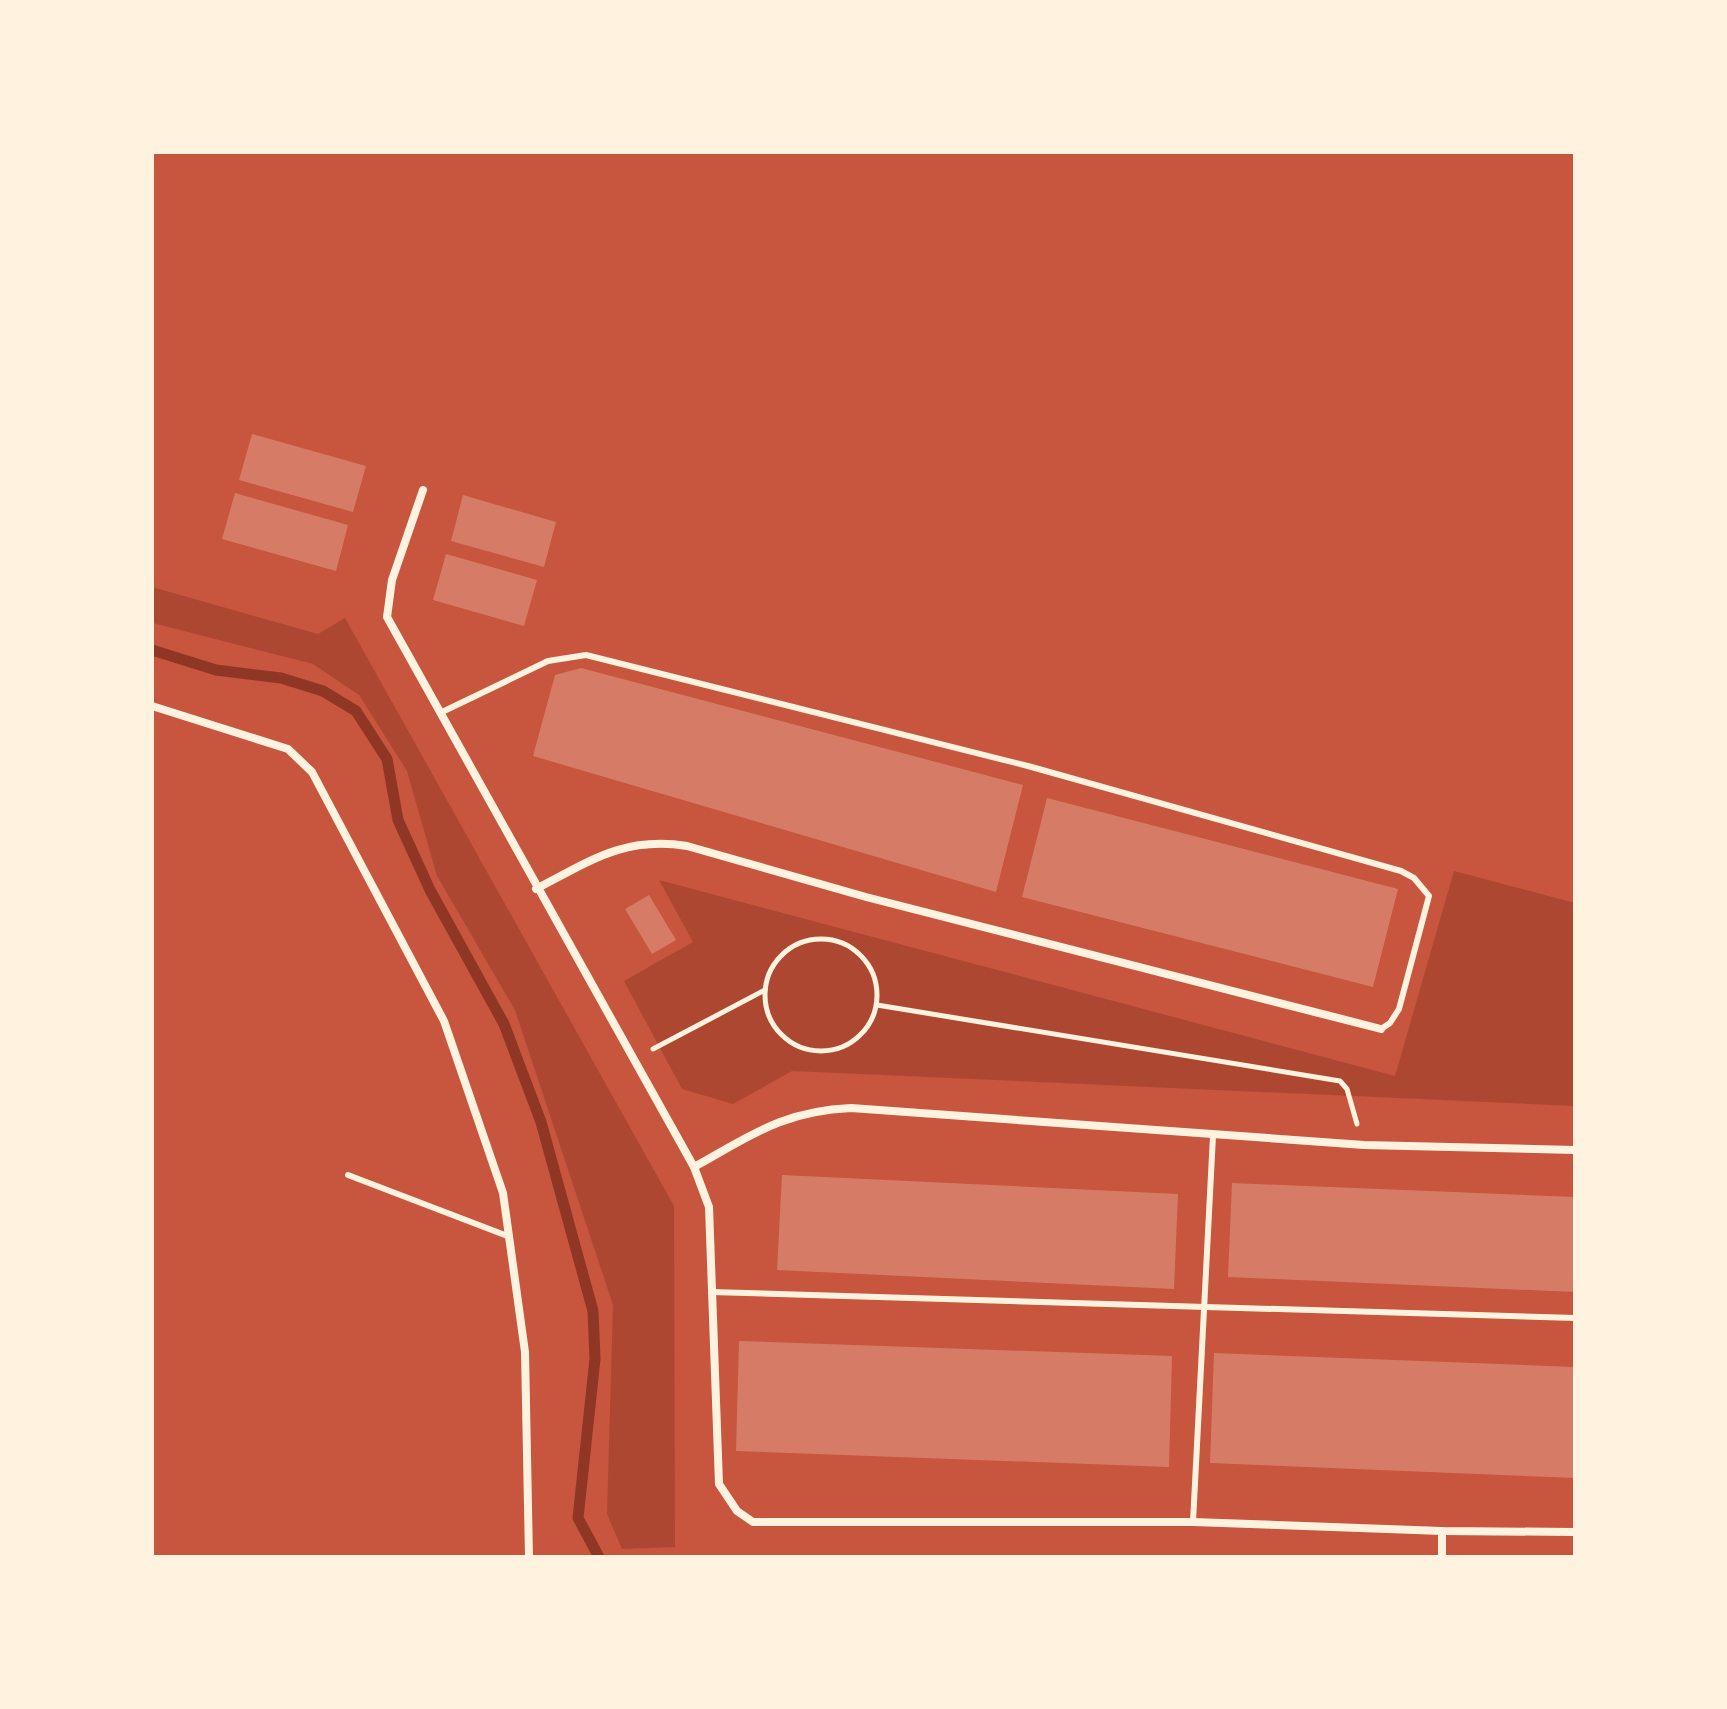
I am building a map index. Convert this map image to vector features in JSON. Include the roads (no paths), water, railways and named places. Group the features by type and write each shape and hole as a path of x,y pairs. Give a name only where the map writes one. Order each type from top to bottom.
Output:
{"street":[{"path":"423,490 392,580 387,617 632,1061 694,1167 709,1207 719,1484 731,1505 753,1522 1193,1522 1442,1531 1575,1532"},
{"path":"152,706 288,749 312,772 444,1021 503,1193 510,1237 525,1352 529,1557"},
{"path":"536,889 612,849 656,841 687,846 881,901 1381,1029"},
{"path":"694,1167 775,1121 811,1110 851,1108 1364,1145 1575,1150"},
{"path":"1442,1531 1442,1557"}],"lane":[{"path":"440,713 548,661 586,655 1028,766 1401,871 1414,878 1429,896 1399,1009 1390,1023 1381,1029"},
{"path":"1193,1522 1213,1136"},
{"path":"348,1175 510,1237"},
{"path":"711,1292 1575,1318"}],"waterway":[{"path":"152,650 216,670 281,678 323,691 356,711 387,759 398,820 430,890 504,1024 541,1122 593,1311 595,1359 578,1518 599,1557"}]}
